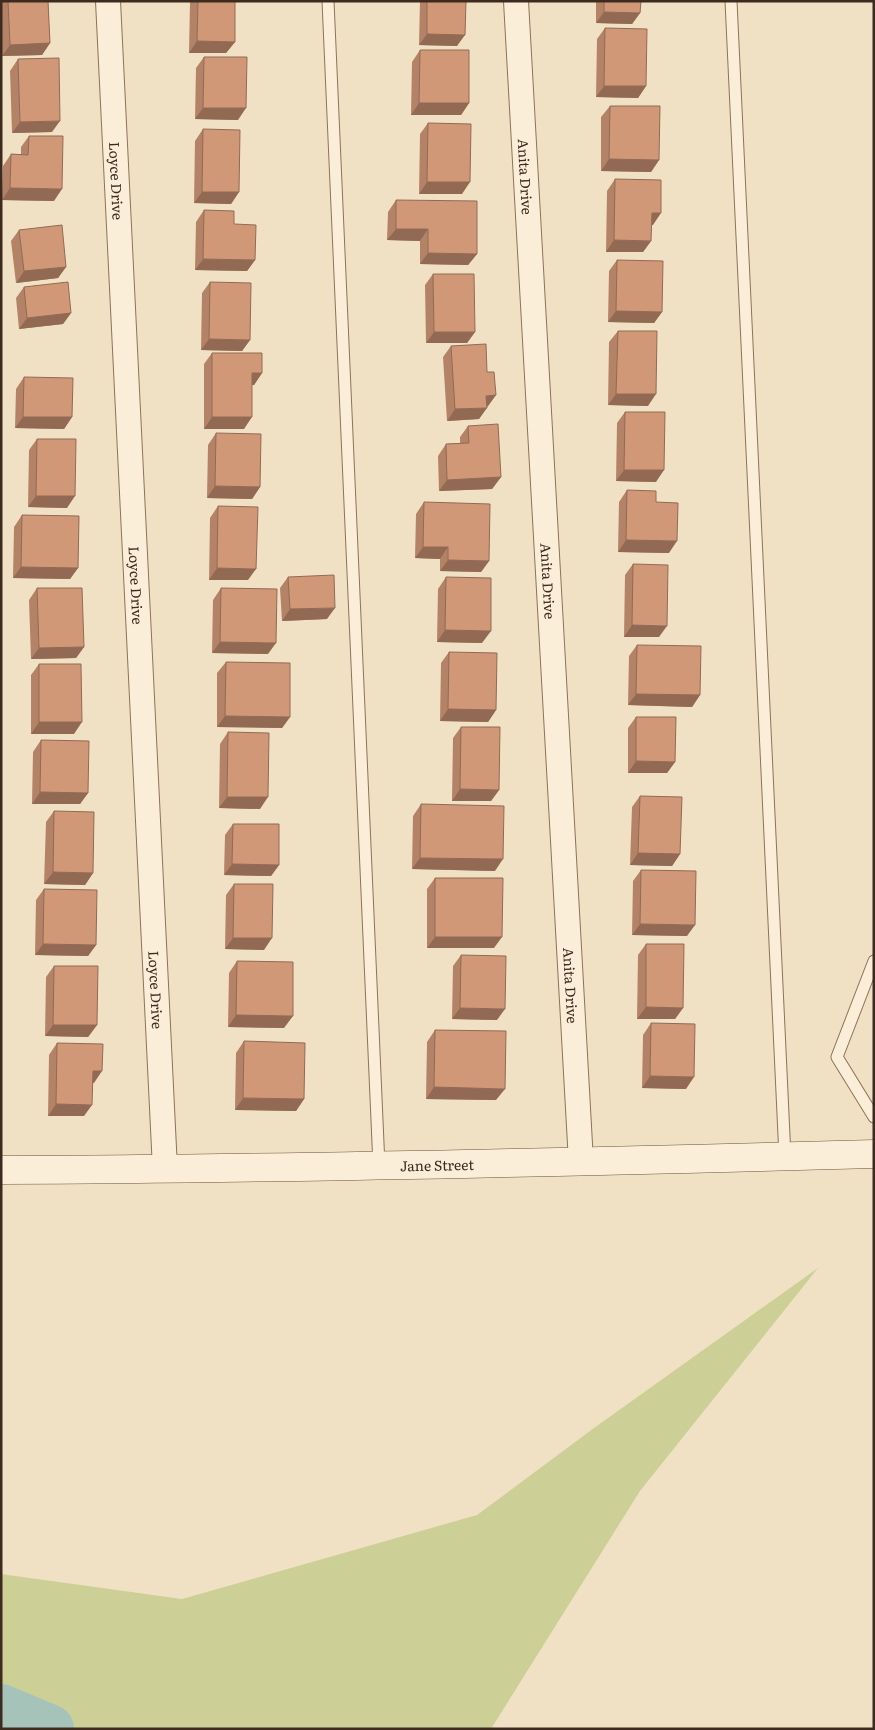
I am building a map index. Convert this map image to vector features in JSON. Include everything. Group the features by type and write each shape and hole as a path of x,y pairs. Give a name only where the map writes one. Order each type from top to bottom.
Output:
{"street":[{"name":"Loyce Drive","path":"108,1 165,1169"},
{"name":"Anita Drive","path":"516,1 581,1162"},
{"name":"Jane Street","path":"1,1170 379,1166 874,1154"}],"lane":[{"path":"328,1 379,1166"},
{"path":"731,1 785,1157"},
{"path":"874,961 837,1057 874,1117"}],"green space":[{"path":"818,1268 640,1491 491,1729 1,1729 1,1574 182,1599 477,1515 594,1428"}],"building":[{"path":"8,1 48,1 50,43 10,45"},
{"path":"198,1 235,1 235,42 197,41"},
{"path":"427,1 466,1 465,35 427,34"},
{"path":"604,1 641,1 640,13 604,12"},
{"path":"605,28 647,29 646,86 604,86"},
{"path":"420,50 469,50 469,103 419,103"},
{"path":"204,57 247,57 246,108 203,108"},
{"path":"59,58 60,121 20,122 18,59"},
{"path":"610,106 660,106 659,160 609,159"},
{"path":"428,123 471,124 470,182 427,182"},
{"path":"203,129 240,130 239,192 202,192"},
{"path":"29,136 63,136 62,189 10,188 11,154 28,155"},
{"path":"615,179 661,180 661,213 652,213 651,241 614,240"},
{"path":"396,200 477,201 477,254 428,253 428,229 396,229"},
{"path":"204,210 234,211 234,224 256,225 255,260 203,259"},
{"path":"62,225 66,267 24,271 19,230"},
{"path":"617,260 663,261 662,312 616,311"},
{"path":"433,274 474,274 475,332 434,332"},
{"path":"68,282 71,313 27,318 24,287"},
{"path":"210,282 251,283 250,340 209,339"},
{"path":"618,331 657,331 656,394 616,394"},
{"path":"486,344 487,372 494,372 496,395 486,396 487,408 455,409 451,346"},
{"path":"212,353 262,353 262,373 252,373 252,417 212,417"},
{"path":"24,377 73,378 72,417 23,417"},
{"path":"625,412 665,412 664,470 624,470"},
{"path":"498,424 501,477 447,480 446,444 469,443 468,426"},
{"path":"216,433 261,434 260,487 215,486"},
{"path":"37,439 76,439 75,496 36,496"},
{"path":"627,490 656,491 656,502 678,503 677,541 626,540"},
{"path":"424,502 490,504 489,561 448,560 448,547 423,547"},
{"path":"218,506 258,507 256,569 217,568"},
{"path":"22,515 79,516 78,568 21,567"},
{"path":"633,564 668,565 667,626 632,625"},
{"path":"334,575 335,608 290,609 288,577"},
{"path":"446,577 491,578 491,631 445,630"},
{"path":"37,588 82,588 84,647 39,648"},
{"path":"221,588 277,589 276,643 220,642"},
{"path":"637,645 701,646 700,695 636,694"},
{"path":"449,652 497,653 496,710 448,709"},
{"path":"226,662 290,663 290,717 225,716"},
{"path":"39,664 81,664 82,722 39,722"},
{"path":"636,717 676,717 675,762 636,761"},
{"path":"461,727 500,727 499,790 460,789"},
{"path":"228,732 269,733 268,797 227,797"},
{"path":"41,740 89,741 88,793 40,792"},
{"path":"640,796 682,797 680,854 638,853"},
{"path":"421,804 504,806 503,859 420,858"},
{"path":"54,811 94,812 93,873 53,872"},
{"path":"233,824 279,824 279,865 232,864"},
{"path":"641,870 696,871 695,925 640,924"},
{"path":"435,878 503,878 502,937 435,937"},
{"path":"234,884 273,884 272,938 233,938"},
{"path":"44,889 97,890 96,945 43,944"},
{"path":"646,944 684,944 683,1008 646,1007"},
{"path":"461,955 506,956 505,1009 460,1008"},
{"path":"237,961 293,962 293,1016 236,1015"},
{"path":"54,966 98,966 97,1025 53,1025"},
{"path":"651,1023 695,1024 694,1077 650,1076"},
{"path":"435,1030 506,1031 505,1089 434,1087"},
{"path":"244,1041 305,1043 304,1099 243,1098"},
{"path":"57,1043 103,1044 102,1071 93,1071 92,1105 56,1104"}],"waterway":[{"path":"1,1709 49,1729"}]}
